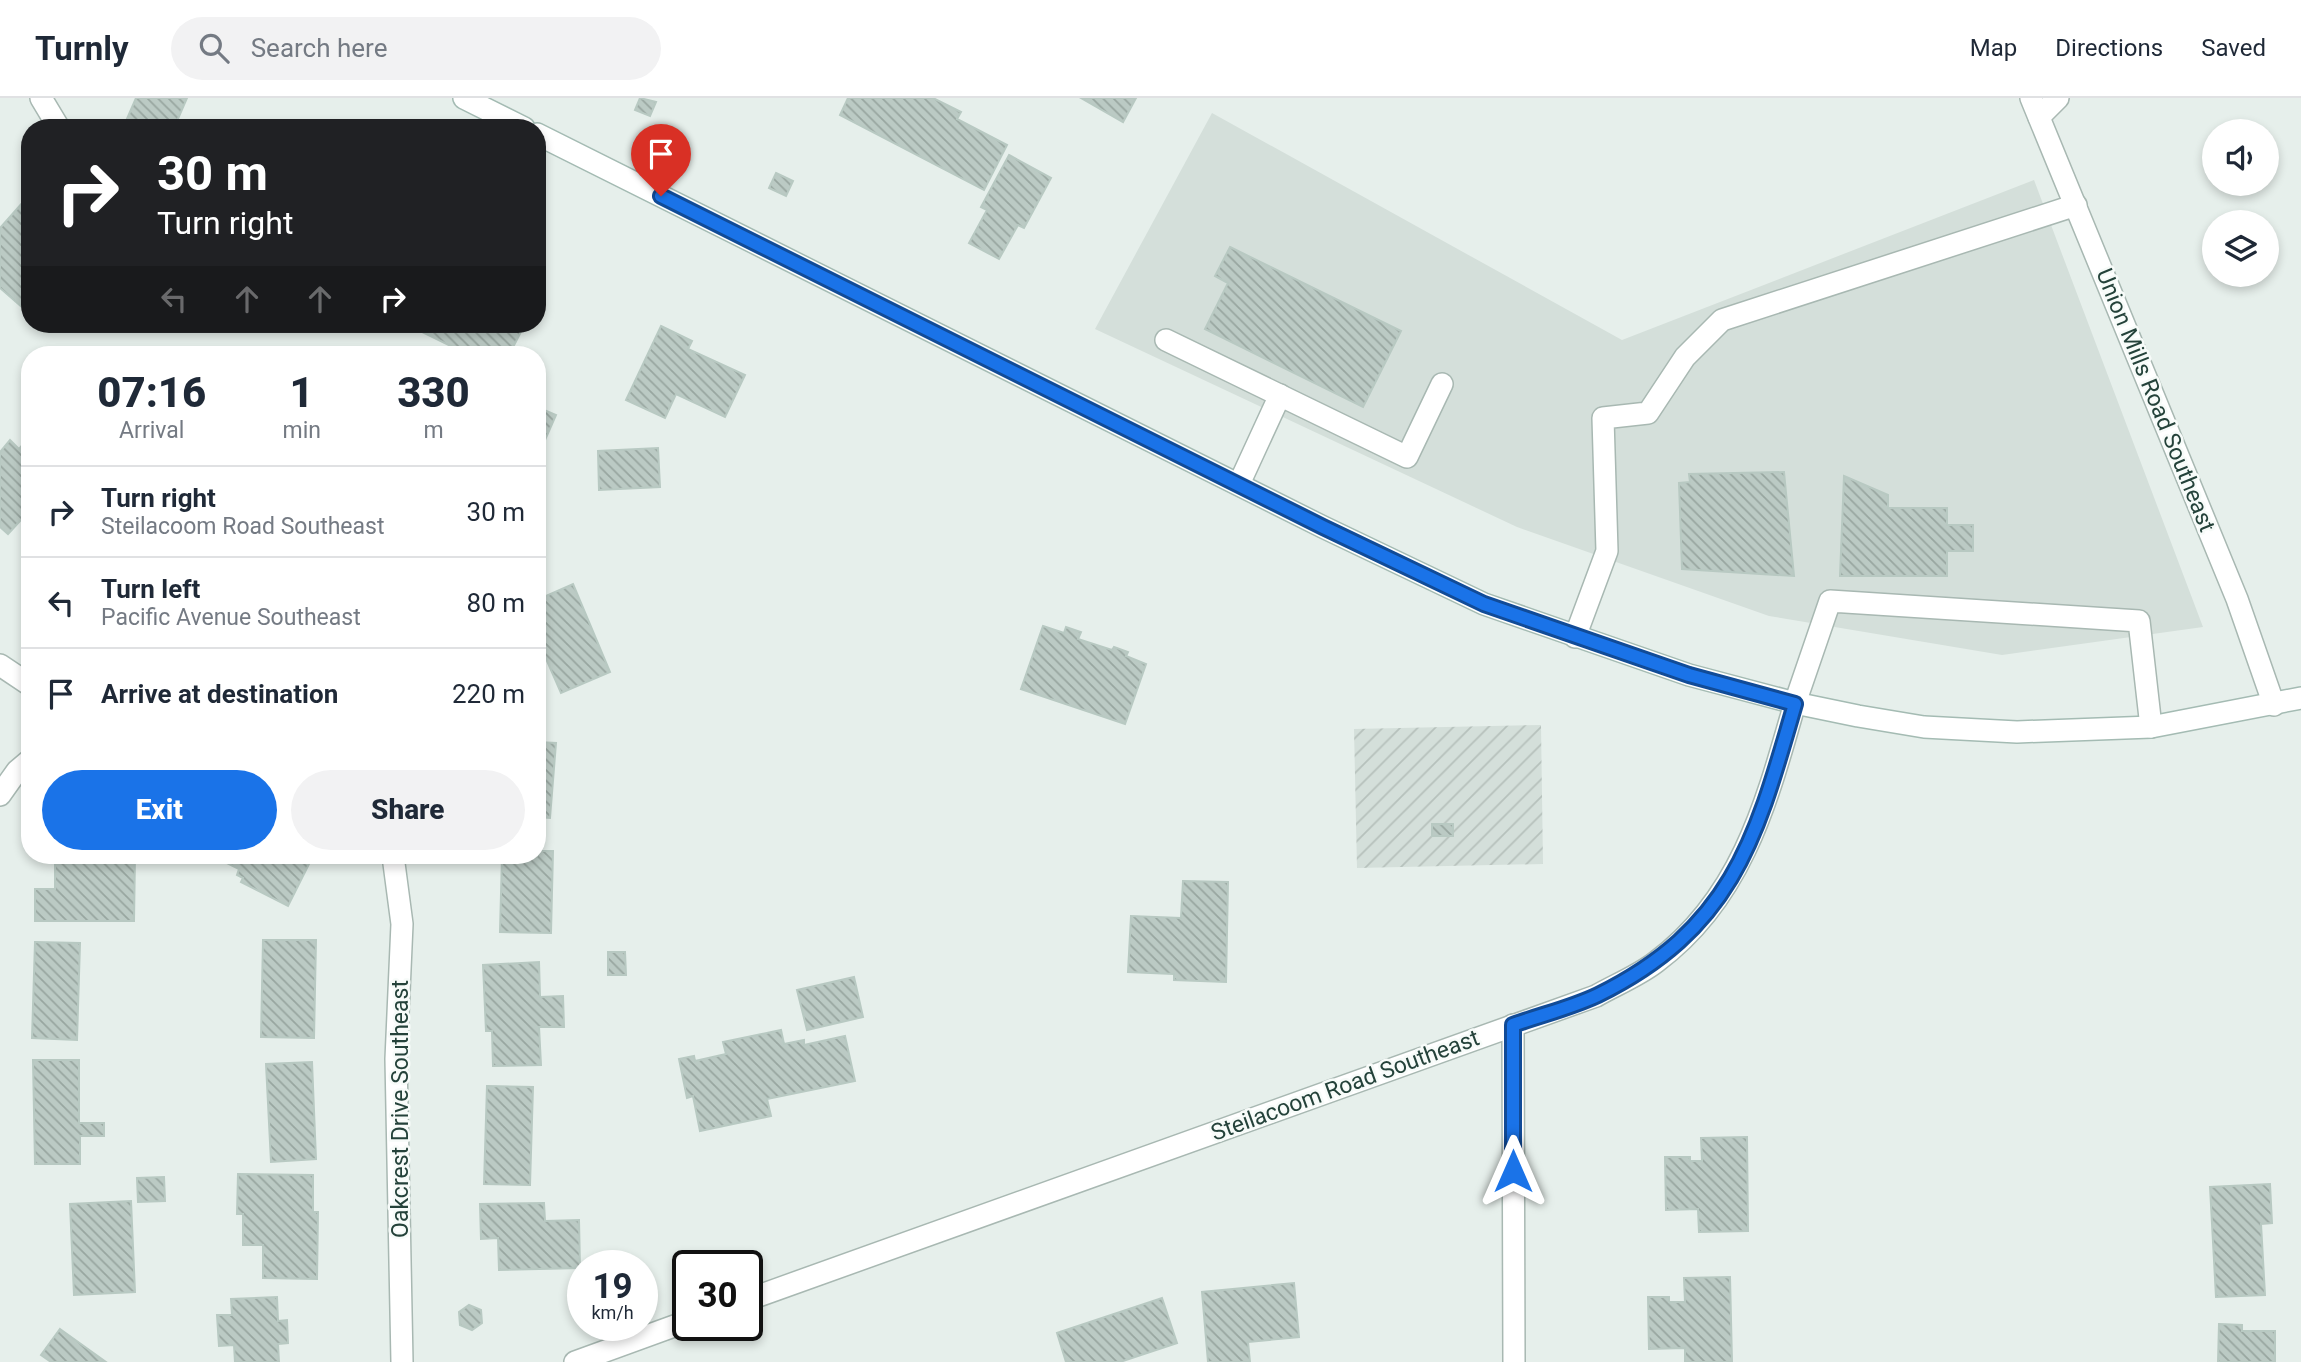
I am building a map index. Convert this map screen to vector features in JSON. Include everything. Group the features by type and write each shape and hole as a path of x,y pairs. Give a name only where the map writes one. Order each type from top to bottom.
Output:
{"street":[{"path":"41,98 54,119"},
{"path":"464,98 506,119"},
{"path":"2035,107 2058,98"},
{"name":"Union Mills Road Southeast","path":"2035,107 2237,599 2274,705"},
{"path":"546,138 1484,604 1689,675 1795,704 1924,727 2017,732 2151,727 2301,698"},
{"path":"1575,637 1607,551 1603,418 1648,413 1685,357 1722,320 2076,205"},
{"path":"1166,340 1407,457 1442,384"},
{"path":"1239,484 1280,395"},
{"name":"Steilacoom Road Southeast","path":"763,1294 1513,1025 1608,989 1655,963 1699,924 1729,886 1753,833 1830,601 2139,621 2151,727"},
{"path":"0,665 21,679"},
{"path":"0,795 21,768"},
{"name":"Oakcrest Drive Southeast","path":"394,864 402,924 396,1059 402,1362"},
{"path":"1513,1025 1514,1362"},
{"path":"575,1362 672,1327"}],"shaded area":[{"path":"1212,113 1622,340 2034,180 2203,627 2002,655 1769,616 1517,527 1095,329"},
{"path":"1541,725 1543,864 1357,868 1354,729"}],"building":[{"path":"136,98 187,98 178,119 127,119"},
{"path":"640,98 656,102 650,116 635,110"},
{"path":"848,98 933,98 961,112 957,119 1007,145 984,190 840,115"},
{"path":"1081,98 1136,98 1123,122"},
{"path":"1009,155 1051,178 1024,228 1018,225 999,259 969,243 987,210 981,207"},
{"path":"776,173 793,181 786,196 769,188"},
{"path":"21,204 21,306 0,288 0,228"},
{"path":"1230,247 1401,331 1363,407 1205,329 1228,283 1215,276"},
{"path":"661,326 692,341 688,349 745,375 725,417 676,394 665,418 626,400"},
{"path":"424,333 520,333 514,346 451,346"},
{"path":"546,411 556,415 546,438"},
{"path":"10,440 19,449 21,447 21,520 8,534 0,527 0,452"},
{"path":"658,448 660,487 599,490 598,451"},
{"path":"1784,472 1794,576 1682,569 1679,483 1690,482 1689,474"},
{"path":"1844,476 1888,495 1888,508 1947,508 1947,525 1973,525 1973,551 1947,551 1947,576 1840,576"},
{"path":"573,584 610,672 561,693 546,659 546,596"},
{"path":"1043,626 1064,633 1066,627 1081,632 1078,639 1128,652 1126,656 1146,664 1125,724 1021,689"},
{"path":"546,742 556,743 550,818 546,818"},
{"path":"1432,824 1453,824 1453,836 1432,836"},
{"path":"546,851 553,851 551,933 500,932 502,864 546,864"},
{"path":"55,864 135,864 134,921 35,921 35,889 55,889"},
{"path":"229,864 309,864 288,906 241,882 243,878 237,875 239,869"},
{"path":"1183,881 1228,882 1226,982 1174,980 1174,974 1128,972 1131,916 1181,918"},
{"path":"263,940 316,940 314,1038 261,1037"},
{"path":"35,942 80,943 77,1040 32,1038"},
{"path":"608,952 625,952 626,975 608,975"},
{"path":"539,962 540,997 563,996 564,1027 539,1027 541,1065 493,1066 492,1031 486,1031 483,965"},
{"path":"854,977 863,1017 807,1030 797,990"},
{"path":"781,1030 784,1044 804,1040 804,1045 845,1036 855,1081 767,1099 771,1116 700,1131 693,1096 687,1098 679,1059 694,1056 695,1061 726,1054 723,1042"},
{"path":"33,1060 79,1060 79,1123 104,1123 104,1136 80,1136 80,1164 35,1164"},
{"path":"312,1062 316,1159 271,1162 266,1064"},
{"path":"487,1086 533,1087 530,1185 484,1184"},
{"path":"1747,1137 1748,1231 1699,1232 1698,1209 1666,1210 1665,1157 1690,1157 1690,1161 1702,1161 1701,1138"},
{"path":"238,1174 313,1175 313,1212 318,1212 317,1279 263,1278 263,1245 243,1245 243,1214 237,1214"},
{"path":"164,1177 165,1201 138,1202 137,1178"},
{"path":"2270,1184 2272,1223 2261,1224 2265,1295 2216,1297 2210,1187"},
{"path":"131,1201 135,1292 74,1295 70,1204"},
{"path":"544,1203 545,1221 579,1220 580,1250 567,1250 567,1268 499,1270 498,1238 481,1239 480,1204"},
{"path":"1730,1277 1732,1362 1685,1362 1685,1348 1649,1349 1648,1297 1669,1297 1669,1302 1685,1302 1684,1278"},
{"path":"1294,1283 1299,1337 1248,1342 1250,1362 1208,1362 1202,1292"},
{"path":"277,1297 278,1321 287,1320 288,1343 278,1344 279,1362 235,1362 234,1345 219,1346 217,1315 232,1315 231,1299"},
{"path":"1162,1298 1177,1343 1120,1362 1066,1362 1057,1333"},
{"path":"469,1305 481,1310 482,1323 472,1330 460,1325 459,1312"},
{"path":"2219,1324 2242,1325 2242,1331 2275,1331 2275,1362 2218,1362"},
{"path":"60,1329 106,1362 51,1362 41,1355"}],"route":[{"path":"661,196 1323,527 1484,604 1689,675 1795,704 1776,771 1753,833 1729,886 1699,924 1655,963 1596,996 1513,1025 1513,1171"}]}
